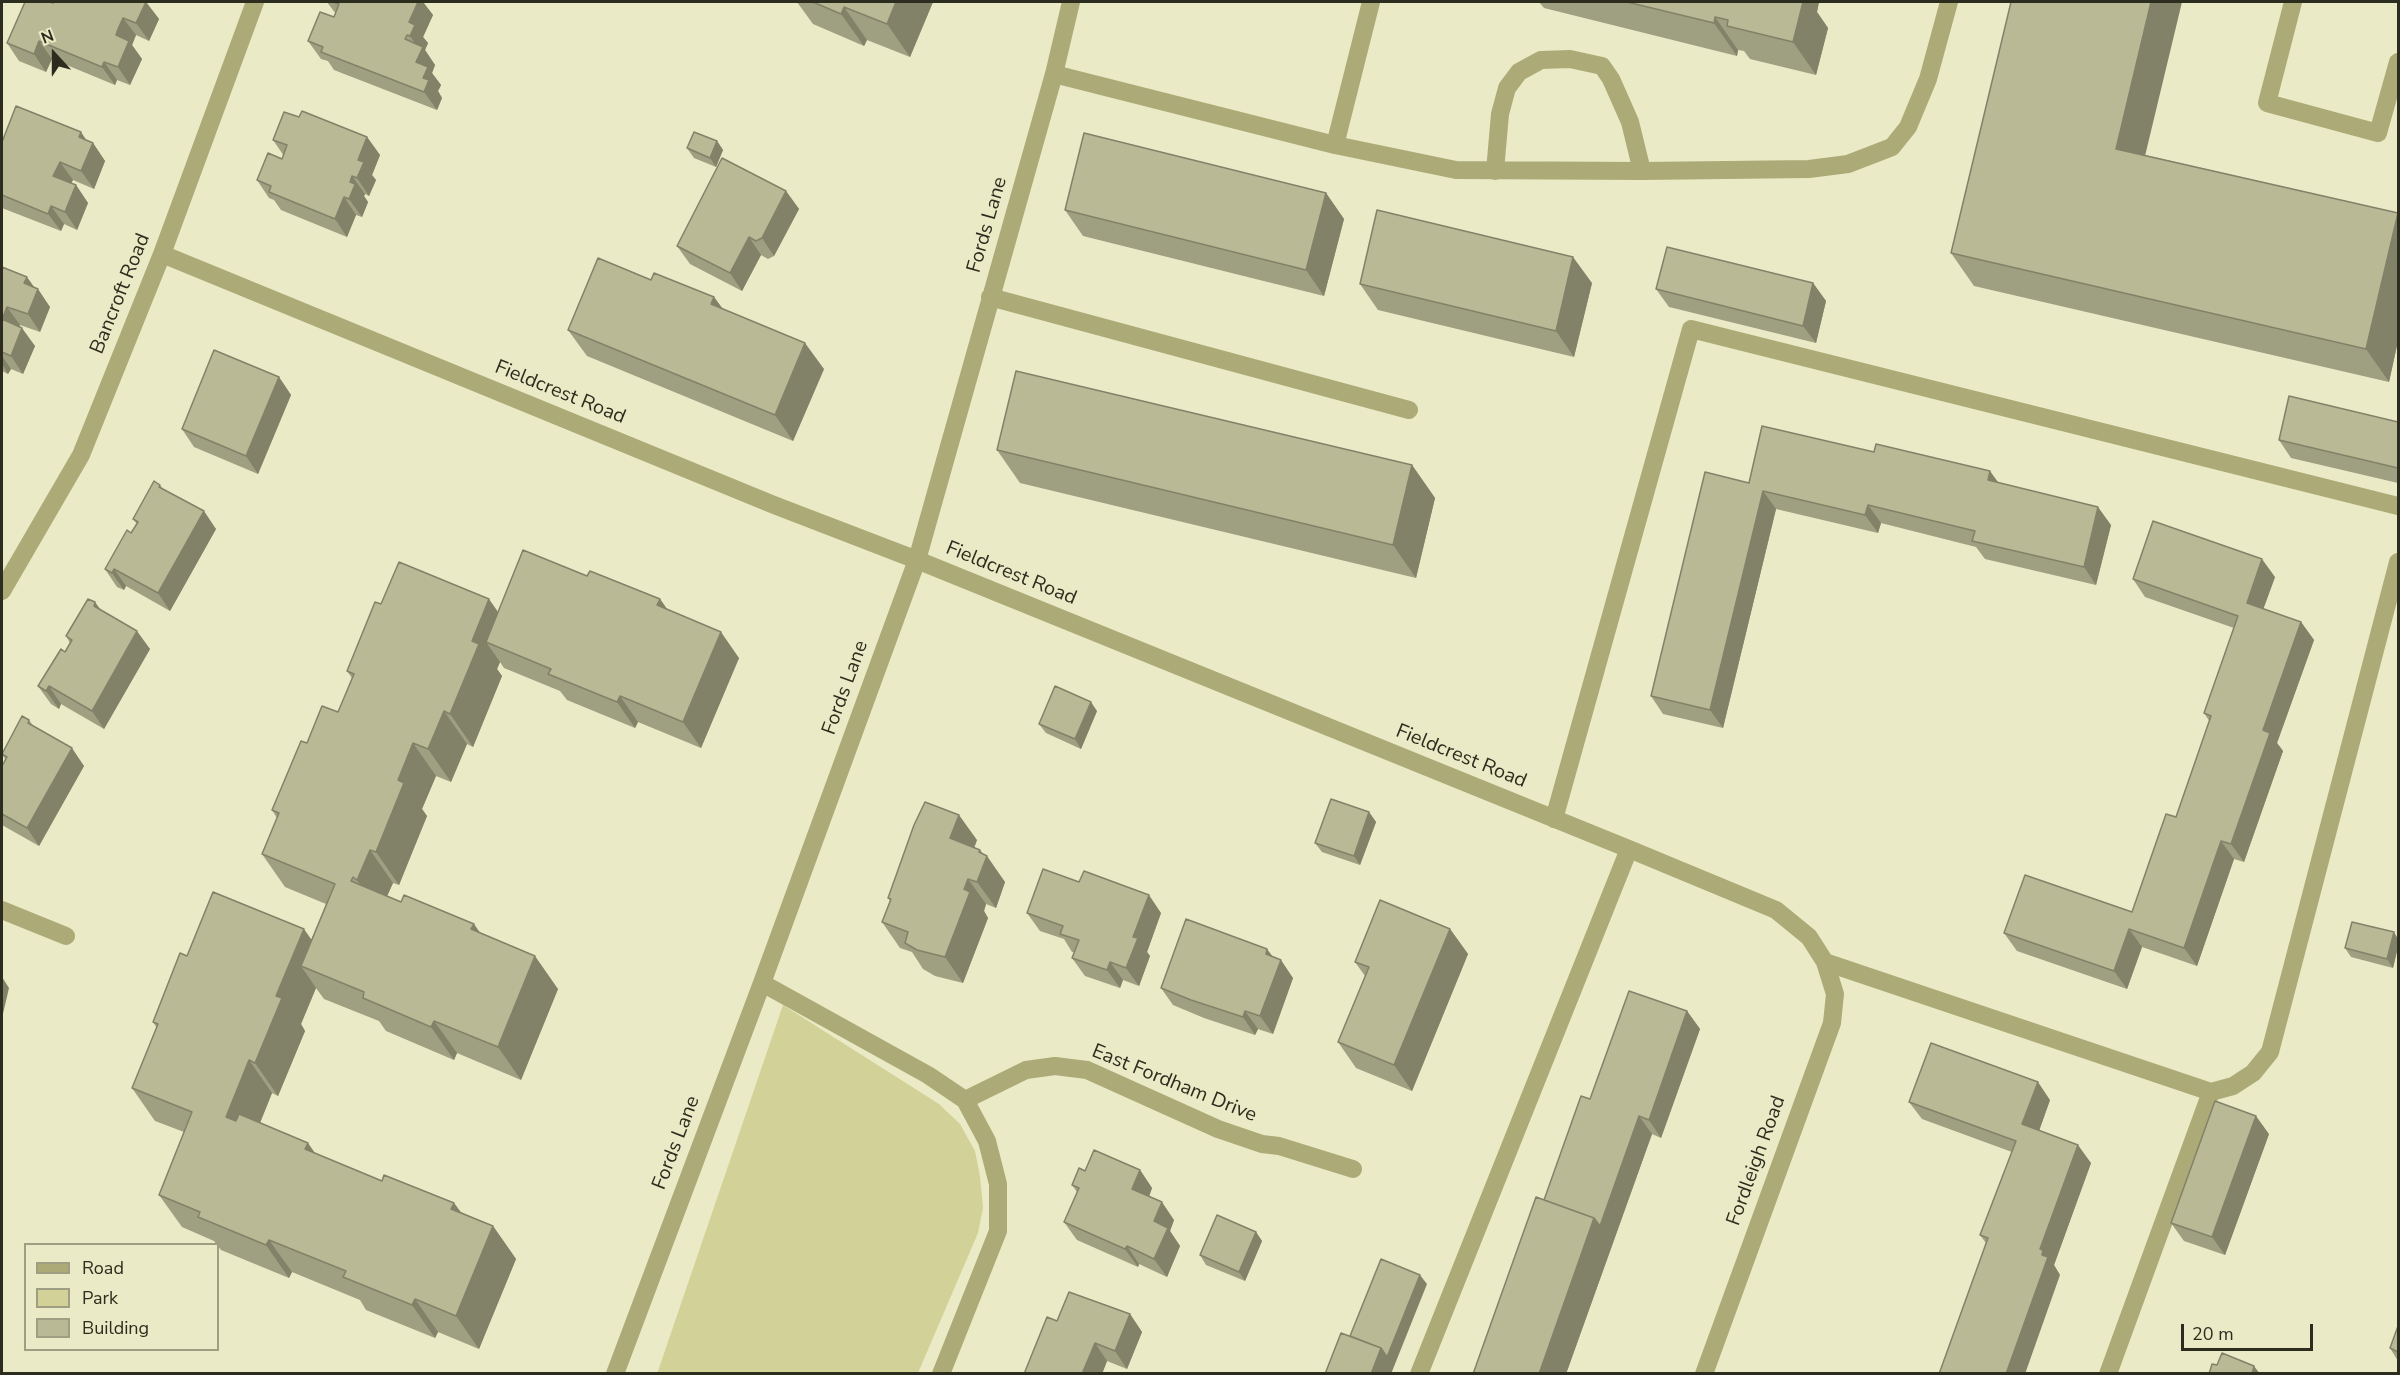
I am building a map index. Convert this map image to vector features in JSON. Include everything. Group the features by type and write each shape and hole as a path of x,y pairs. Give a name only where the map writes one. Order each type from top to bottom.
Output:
{"street":[{"name":"Bancroft Road","path":"2,591 81,455 162,254 255,2"},
{"name":"Fords Lane","path":"615,1374 762,983 917,560 1054,74 1071,2"},
{"path":"1335,146 1371,2"},
{"path":"1054,74 1335,146 1456,170 1809,169 1848,164 1892,147 1908,127 1928,79 1949,2"},
{"path":"2294,2 2267,103 2378,133 2398,62"},
{"path":"1495,171 1500,114 1507,88 1519,72 1541,60 1570,59 1602,66 1611,78 1630,122 1642,171"},
{"name":"Fieldcrest Road","path":"162,254 774,505 917,560 1776,910 1809,938 1825,962"},
{"path":"990,297 1409,410"},
{"path":"1554,819 1691,329 2398,506"},
{"path":"1825,962 2211,1092 2233,1086 2253,1073 2270,1052 2398,562"},
{"path":"1419,1374 1629,849"},
{"path":"2,910 66,936"},
{"name":"Fordleigh Road","path":"1704,1374 1832,1023 1835,994 1825,962"},
{"path":"762,983 928,1075 965,1100 987,1141 998,1184 998,1231 941,1374"},
{"name":"East Fordham Drive","path":"965,1100 1026,1070 1055,1066 1087,1070 1218,1129 1262,1144 1279,1146 1353,1169"},
{"path":"2108,1374 2211,1092"}],"green space":[{"path":"783,1005 939,1104 960,1124 975,1151 983,1208 978,1233 918,1373 657,1374"}],"building":[{"path":"25,2 146,2 136,23 123,18 118,29 116,35 129,41 118,67 104,62 102,67 39,41 34,54 7,43"},
{"path":"333,2 418,2 409,22 415,25 410,36 407,35 405,39 423,47 416,62 428,67 423,78 429,80 424,92 321,52 323,47 308,41 320,12 334,17 339,4"},
{"path":"813,2 896,2 887,24 844,7 841,14"},
{"path":"1627,2 1803,2 1793,42 1727,26 1728,20 1715,17 1714,23"},
{"path":"2011,2 2151,2 2116,149 2398,213 2366,349 1951,253"},
{"path":"16,106 81,132 79,137 93,143 81,171 60,162 53,176 76,185 65,212 51,206 48,214 2,195 2,142"},
{"path":"302,111 367,137 358,160 364,162 357,178 352,176 350,182 355,184 354,187 349,199 344,197 335,219 269,192 271,186 257,180 268,153 282,159 287,145 273,140 284,112 299,117"},
{"path":"694,132 717,141 710,158 687,148"},
{"path":"1084,133 1326,193 1306,270 1065,210"},
{"path":"722,158 786,191 762,238 756,241 749,237 730,273 677,246"},
{"path":"1377,210 1573,257 1556,331 1360,284"},
{"path":"1667,247 1813,283 1803,326 1656,289"},
{"path":"598,258 651,280 654,273 714,297 711,304 805,343 775,415 568,330"},
{"path":"2,267 27,277 24,283 38,289 28,314 7,307 2,319"},
{"path":"2,319 22,328 11,356 2,352"},
{"path":"214,350 279,377 246,456 182,429"},
{"path":"1016,371 1412,465 1393,545 997,450"},
{"path":"2289,396 2398,422 2398,468 2279,440"},
{"path":"1762,426 1874,452 1876,444 1990,471 1988,480 2098,507 2084,567 1972,541 1975,531 1868,505 1865,515 1763,491 1710,710 1651,696 1705,472 1749,483"},
{"path":"154,481 160,485 159,487 204,511 158,593 114,569 112,573 105,569 127,530 131,533 138,522 133,519"},
{"path":"2153,521 2262,559 2247,603 2301,622 2263,730 2270,733 2231,844 2221,841 2184,948 2129,929 2114,971 2004,933 2025,875 2132,912 2166,814 2176,817 2211,716 2204,713 2238,616 2133,579"},
{"path":"523,550 587,576 590,571 660,599 657,605 721,632 683,722 620,696 617,702 548,674 551,669 486,642"},
{"path":"399,562 489,599 472,641 479,644 450,714 444,711 428,749 413,743 398,780 404,783 376,852 370,850 357,880 353,877 351,881 401,902 404,895 474,924 471,929 535,956 498,1047 434,1021 431,1027 363,998 364,992 301,966 335,884 262,854 279,813 272,810 301,741 307,743 322,706 338,712 354,674 347,671 375,602 381,604"},
{"path":"88,599 95,602 94,606 137,631 92,711 49,686 46,691 38,686 61,649 65,652 72,640 66,636"},
{"path":"1055,686 1091,702 1075,739 1039,724"},
{"path":"22,716 29,720 28,723 72,748 27,828 2,814 2,766 7,757 2,754"},
{"path":"1331,799 1369,812 1354,856 1315,843"},
{"path":"925,802 959,815 950,838 980,850 979,852 987,856 977,882 968,879 964,889 970,892 945,957 917,950 905,943 908,932 882,922 891,899 888,898 914,825"},
{"path":"1043,869 1079,882 1084,871 1149,895 1133,937 1138,938 1126,968 1110,962 1107,970 1072,958 1079,940 1060,934 1063,926 1027,913"},
{"path":"213,892 304,929 276,996 282,998 255,1063 249,1060 226,1117 236,1121 239,1114 308,1143 305,1149 382,1181 384,1175 454,1203 451,1209 493,1226 456,1316 415,1299 412,1305 343,1277 346,1271 269,1240 266,1245 198,1217 200,1212 159,1195 192,1112 132,1088 158,1024 153,1022 180,953 187,956"},
{"path":"1380,900 1450,929 1394,1065 1338,1042 1369,967 1355,962"},
{"path":"1186,919 1267,949 1266,954 1281,960 1260,1016 1245,1011 1243,1017 1161,988"},
{"path":"2352,922 2394,932 2387,959 2345,948"},
{"path":"1629,991 1687,1011 1649,1120 1639,1116 1600,1226 1594,1218 1544,1200 1581,1096 1590,1099"},
{"path":"1931,1043 2038,1082 2022,1124 2078,1145 2040,1249 2043,1250 2042,1255 2048,1257 2006,1374 1939,1374 1988,1238 1980,1235 2016,1141 1909,1102"},
{"path":"2215,1101 2256,1116 2212,1237 2171,1223"},
{"path":"1094,1150 1140,1170 1132,1189 1162,1202 1154,1221 1168,1228 1154,1259 1064,1222 1079,1188 1072,1185 1079,1168 1085,1171"},
{"path":"1536,1197 1594,1218 1539,1374 1473,1374"},
{"path":"1217,1215 1256,1232 1239,1272 1200,1255"},
{"path":"1381,1259 1420,1275 1387,1357 1381,1348 1350,1336"},
{"path":"1069,1292 1130,1314 1115,1351 1095,1343 1082,1374 1024,1374 1047,1317 1057,1321"},
{"path":"2398,1326 2398,1352 2390,1348"},
{"path":"1341,1333 1381,1348 1371,1374 1325,1374"},
{"path":"2222,1353 2254,1366 2252,1374 2209,1374 2212,1364 2217,1365"}]}
